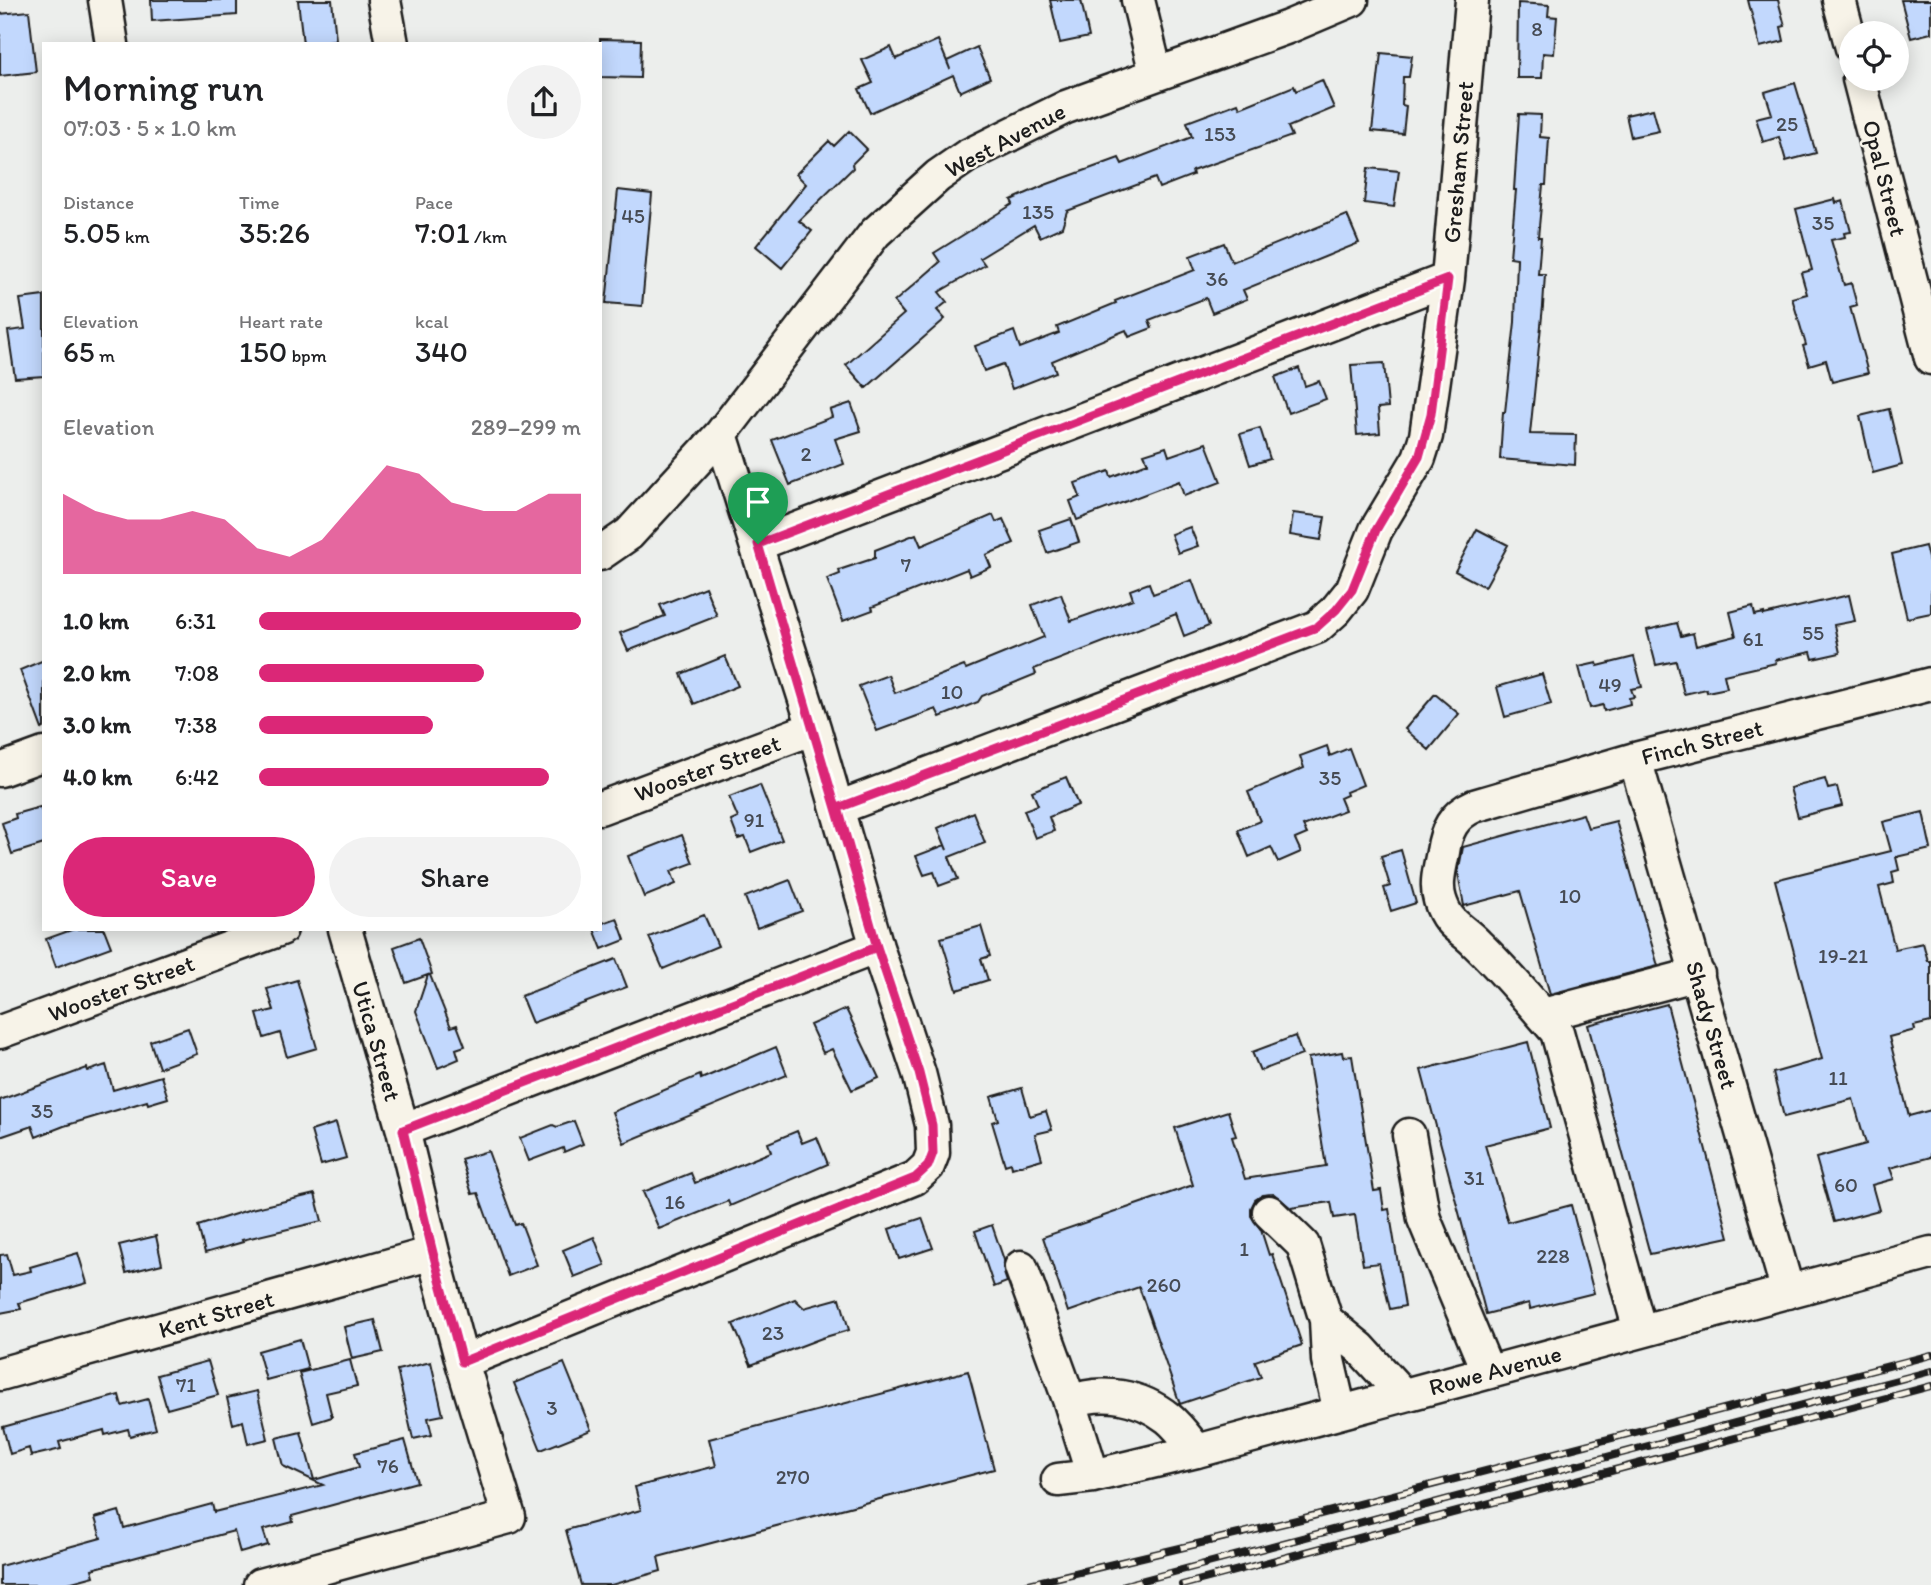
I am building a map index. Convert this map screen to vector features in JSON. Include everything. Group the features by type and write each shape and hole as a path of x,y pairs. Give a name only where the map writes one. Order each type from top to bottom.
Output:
{"street":[{"path":"105,0 112,42"},
{"path":"384,0 391,42"},
{"path":"1138,0 1156,74"},
{"name":"West Avenue","path":"602,554 629,534 721,434 875,233 938,176 967,156 1066,107 1288,27 1352,0"},
{"name":"Gresham Street","path":"838,808 1317,627 1336,610 1352,590 1376,530 1419,457 1431,414 1448,279 1472,0"},
{"path":"1839,0 1845,21"},
{"name":"Opal Street","path":"1862,91 1931,358"},
{"path":"758,544 1448,279"},
{"path":"462,1362 915,1178 931,1160 932,1125 919,1073 877,947 814,728 758,544 721,434"},
{"name":"Finch Street","path":"1542,1015 1475,942 1451,924 1439,899 1437,877 1445,839 1458,814 1474,806 1635,759 1931,684"},
{"name":"Wooster Street","path":"602,807 814,728"},
{"path":"0,770 42,755"},
{"name":"Shady Street","path":"1635,759 1788,1292"},
{"name":"Wooster Street","path":"0,1032 276,931"},
{"name":"Utica Street","path":"260,1585 509,1517 462,1362 403,1130 346,931"},
{"path":"403,1130 877,947"},
{"path":"1640,1331 1557,1032 1542,1015 1698,974"},
{"path":"1409,1135 1424,1219 1488,1372"},
{"path":"1269,1212 1303,1245 1326,1320 1328,1360 1340,1412"},
{"name":"Kent Street","path":"0,1374 433,1253"},
{"name":"Rowe Avenue","path":"1058,1480 1093,1476 1197,1451 1931,1253"},
{"path":"1021,1267 1070,1402 1093,1476"},
{"path":"1326,1320 1360,1348 1402,1395"},
{"path":"1070,1402 1088,1395 1136,1399 1169,1419 1197,1451"}],"building":[{"path":"151,0 237,0 237,15 152,21"},
{"path":"298,0 332,0 336,40 303,42"},
{"path":"1050,0 1081,0 1089,37 1060,43"},
{"path":"1748,0 1778,0 1785,26 1781,27 1784,41 1760,47"},
{"path":"1901,0 1931,0 1931,33 1911,38 1909,21 1907,21"},
{"path":"1518,3 1549,5 1548,16 1557,17 1554,54 1543,53 1542,78 1517,78"},
{"path":"29,11 36,72 0,76 0,14"},
{"path":"600,39 641,40 640,78 602,77"},
{"path":"938,40 950,69 947,61 977,47 990,78 960,92 953,75 870,113 859,89 873,83 862,60 891,47 896,59"},
{"path":"1381,53 1412,56 1409,77 1403,77 1402,105 1406,106 1403,134 1372,131"},
{"path":"1322,80 1334,108 1288,127 1292,136 1192,171 1193,175 1159,188 1155,178 1067,211 1062,227 1040,237 1034,225 980,258 985,265 939,292 947,302 937,310 945,319 866,388 846,365 904,314 894,302 940,262 934,253 1013,204 1011,200 1119,158 1122,164 1192,137 1187,122 1238,103 1240,108 1294,86 1296,91"},
{"path":"1795,83 1816,153 1786,161 1779,137 1763,142 1756,118 1772,114 1765,92"},
{"path":"1653,109 1659,131 1631,137 1626,115"},
{"path":"1519,114 1541,115 1540,137 1549,138 1546,185 1543,185 1538,237 1541,237 1538,274 1545,274 1543,306 1530,434 1576,435 1575,465 1500,459 1503,412 1515,322 1517,258 1510,257"},
{"path":"849,131 867,149 852,164 853,168 799,221 812,231 782,268 756,246 806,184 796,174 829,141 834,146"},
{"path":"1368,168 1399,171 1394,207 1364,203"},
{"path":"618,190 652,194 642,306 606,303"},
{"path":"1835,199 1836,203 1843,201 1851,232 1844,233 1845,237 1831,240 1844,285 1851,283 1857,305 1850,307 1868,373 1832,382 1826,360 1809,365 1792,298 1807,294 1801,273 1812,270 1796,209"},
{"path":"1347,215 1359,243 1243,290 1247,299 1212,313 1206,298 1149,320 1152,328 1129,337 1126,330 1052,361 1056,372 1012,389 1003,364 984,371 975,346 1014,331 1020,348 1059,333 1057,327 1116,303 1115,301 1195,270 1190,256 1224,243 1232,262"},
{"path":"42,296 42,376 15,378 8,331 25,329 20,299"},
{"path":"1384,363 1388,407 1378,408 1380,433 1357,435 1351,365"},
{"path":"1299,368 1305,386 1319,381 1326,399 1288,413 1275,377"},
{"path":"851,403 861,431 835,439 844,464 790,485 772,440 832,417 830,410"},
{"path":"1889,409 1902,465 1873,473 1860,416"},
{"path":"1260,428 1270,459 1250,465 1240,434"},
{"path":"1206,443 1221,482 1184,496 1179,481 1077,520 1070,501 1080,497 1075,483 1109,471 1111,477 1148,463 1144,454 1166,447 1169,456"},
{"path":"1293,513 1325,517 1321,540 1290,535"},
{"path":"993,515 996,522 1003,519 1014,543 986,555 991,567 970,576 967,569 843,621 827,579 840,574 839,570 875,558 875,550 916,534 921,546"},
{"path":"1071,519 1079,542 1047,553 1039,530"},
{"path":"1190,527 1198,546 1178,553 1171,534"},
{"path":"1477,529 1508,545 1485,587 1455,571"},
{"path":"1925,546 1931,570 1931,613 1907,618 1892,554"},
{"path":"1192,580 1209,626 1184,636 1176,614 1034,669 1036,674 940,717 936,709 877,731 859,686 888,675 895,693 964,666 966,669 1044,637 1032,605 1061,594 1071,621 1133,599 1130,590 1149,583 1153,594"},
{"path":"705,587 717,616 628,651 620,633 665,616 660,605"},
{"path":"1849,595 1855,621 1834,625 1840,653 1813,659 1811,652 1775,660 1776,663 1724,675 1727,688 1684,694 1676,661 1656,665 1647,630 1677,623 1681,636 1693,633 1696,646 1736,636 1730,612 1753,606 1755,615 1764,615"},
{"path":"725,656 738,686 694,704 681,674"},
{"path":"1634,657 1642,687 1631,689 1634,697 1629,698 1630,704 1604,711 1603,705 1590,708 1579,667 1597,663 1598,666"},
{"path":"42,661 42,729 20,670"},
{"path":"1542,674 1551,704 1505,717 1497,687"},
{"path":"1435,694 1459,714 1429,750 1405,729"},
{"path":"1327,746 1330,756 1349,748 1363,785 1346,792 1347,795 1340,798 1345,810 1303,826 1307,834 1295,839 1301,852 1278,862 1271,847 1249,857 1238,830 1260,821 1248,792 1304,768 1300,756"},
{"path":"1066,777 1078,805 1049,817 1054,831 1035,838 1024,810 1038,805 1032,791"},
{"path":"1825,779 1828,789 1837,787 1842,806 1798,817 1790,788"},
{"path":"760,785 782,840 751,852 745,837 738,839 731,821 738,818 729,797"},
{"path":"40,807 42,845 12,854 2,823 16,818 15,814"},
{"path":"973,812 985,843 949,857 958,879 939,886 934,872 924,875 916,856 945,845 938,828"},
{"path":"1923,812 1931,849 1896,857 1899,870 1892,872 1894,883 1879,887 1895,949 1923,943 1928,961 1931,961 1931,1022 1914,1026 1915,1030 1889,1037 1909,1116 1931,1110 1931,1157 1890,1168 1894,1179 1872,1185 1879,1210 1834,1222 1816,1158 1866,1144 1853,1099 1784,1117 1773,1073 1822,1059 1775,880 1891,851 1883,822"},
{"path":"1583,814 1588,828 1616,821 1658,966 1550,994 1520,891 1464,906 1458,873 1463,847"},
{"path":"682,835 693,863 671,871 676,884 644,897 628,856"},
{"path":"1401,850 1416,903 1391,911 1384,888 1390,886 1381,856"},
{"path":"790,880 802,911 757,928 745,897"},
{"path":"704,915 718,946 663,969 649,937"},
{"path":"617,918 625,940 602,949 595,931 602,931 602,923"},
{"path":"981,926 990,956 981,959 988,980 957,990 941,938"},
{"path":"68,931 105,931 111,947 56,967 46,939"},
{"path":"419,938 432,974 430,975 451,1027 457,1025 465,1046 456,1049 459,1059 438,1068 416,1011 428,975 406,983 394,947"},
{"path":"616,959 627,987 532,1023 521,996"},
{"path":"297,980 317,1048 287,1057 280,1033 264,1038 257,1014 274,1010 267,989"},
{"path":"1667,1004 1729,1237 1650,1254 1588,1025"},
{"path":"846,1009 879,1078 852,1090 832,1049 823,1053 810,1025"},
{"path":"188,1028 197,1054 159,1068 150,1041"},
{"path":"1295,1036 1302,1055 1260,1071 1252,1052"},
{"path":"1528,1042 1550,1128 1485,1145 1508,1222 1571,1205 1594,1293 1530,1309 1529,1303 1486,1314 1421,1070"},
{"path":"776,1047 787,1075 624,1143 612,1112 700,1075 701,1079"},
{"path":"1342,1052 1343,1057 1352,1056 1374,1191 1381,1190 1384,1210 1389,1209 1405,1306 1390,1309 1379,1263 1363,1265 1355,1215 1334,1218 1331,1202 1291,1208 1274,1194 1263,1195 1255,1200 1251,1216 1261,1230 1269,1255 1272,1254 1302,1345 1255,1361 1261,1377 1180,1404 1139,1287 1068,1312 1043,1237 1193,1185 1175,1128 1228,1111 1236,1136 1232,1137 1245,1179 1326,1166 1308,1058"},
{"path":"106,1065 113,1090 161,1076 168,1098 148,1104 147,1101 36,1137 32,1126 0,1137 0,1100 87,1068 88,1071"},
{"path":"1022,1088 1030,1116 1046,1111 1052,1130 1035,1134 1042,1159 1012,1168 1011,1163 1005,1165 992,1122 998,1120 991,1097"},
{"path":"574,1121 583,1144 564,1152 563,1148 529,1161 520,1138 553,1125 557,1127"},
{"path":"336,1123 346,1158 321,1165 311,1131"},
{"path":"797,1131 802,1143 817,1137 828,1164 730,1206 728,1201 659,1229 643,1192 691,1173 695,1183 771,1152 768,1143"},
{"path":"488,1151 515,1225 521,1223 537,1265 508,1276 478,1193 472,1194 461,1159"},
{"path":"315,1194 322,1221 242,1240 243,1242 205,1253 198,1226 251,1209"},
{"path":"922,1218 933,1248 899,1259 889,1229"},
{"path":"992,1225 1004,1260 1007,1282 994,1287 975,1231"},
{"path":"156,1236 162,1264 126,1273 119,1245"},
{"path":"594,1237 605,1265 574,1277 563,1250"},
{"path":"78,1253 87,1283 19,1303 21,1309 0,1313 0,1255 7,1254 13,1275 31,1271 30,1267"},
{"path":"840,1298 849,1330 751,1365 733,1324 795,1299 804,1308"},
{"path":"375,1320 383,1352 352,1359 344,1327"},
{"path":"300,1339 308,1369 266,1380 258,1351"},
{"path":"350,1360 357,1386 326,1393 332,1417 313,1423 299,1373"},
{"path":"208,1361 218,1395 167,1409 157,1375"},
{"path":"431,1362 443,1415 428,1418 432,1435 413,1439 397,1370"},
{"path":"564,1363 591,1430 541,1450 514,1383"},
{"path":"968,1371 994,1469 658,1557 661,1571 611,1585 581,1585 566,1530 641,1510 635,1487 716,1466 709,1439"},
{"path":"257,1391 268,1439 248,1444 243,1421 233,1424 227,1398"},
{"path":"119,1395 122,1406 148,1399 156,1429 130,1436 128,1429 105,1435 104,1430 59,1442 61,1449 31,1456 29,1448 10,1454 3,1427"},
{"path":"301,1432 314,1480 359,1467 355,1453 405,1440 417,1482 292,1516 293,1522 263,1530 268,1545 240,1553 234,1531 92,1569 94,1576 61,1585 0,1585 0,1566 101,1538 95,1518 119,1511 124,1528 212,1504 214,1512 323,1485 283,1466 276,1438"}],"railway":[{"path":"1025,1585 1301,1519 1931,1355"},
{"path":"1125,1585 1931,1371"},
{"path":"1182,1585 1931,1386"}],"route":[{"path":"758,544 877,947 919,1073 932,1125 931,1160 915,1178 462,1362 403,1130 877,947 838,808 1317,627 1336,610 1352,590 1376,530 1419,457 1431,414 1448,279 758,544"}]}
